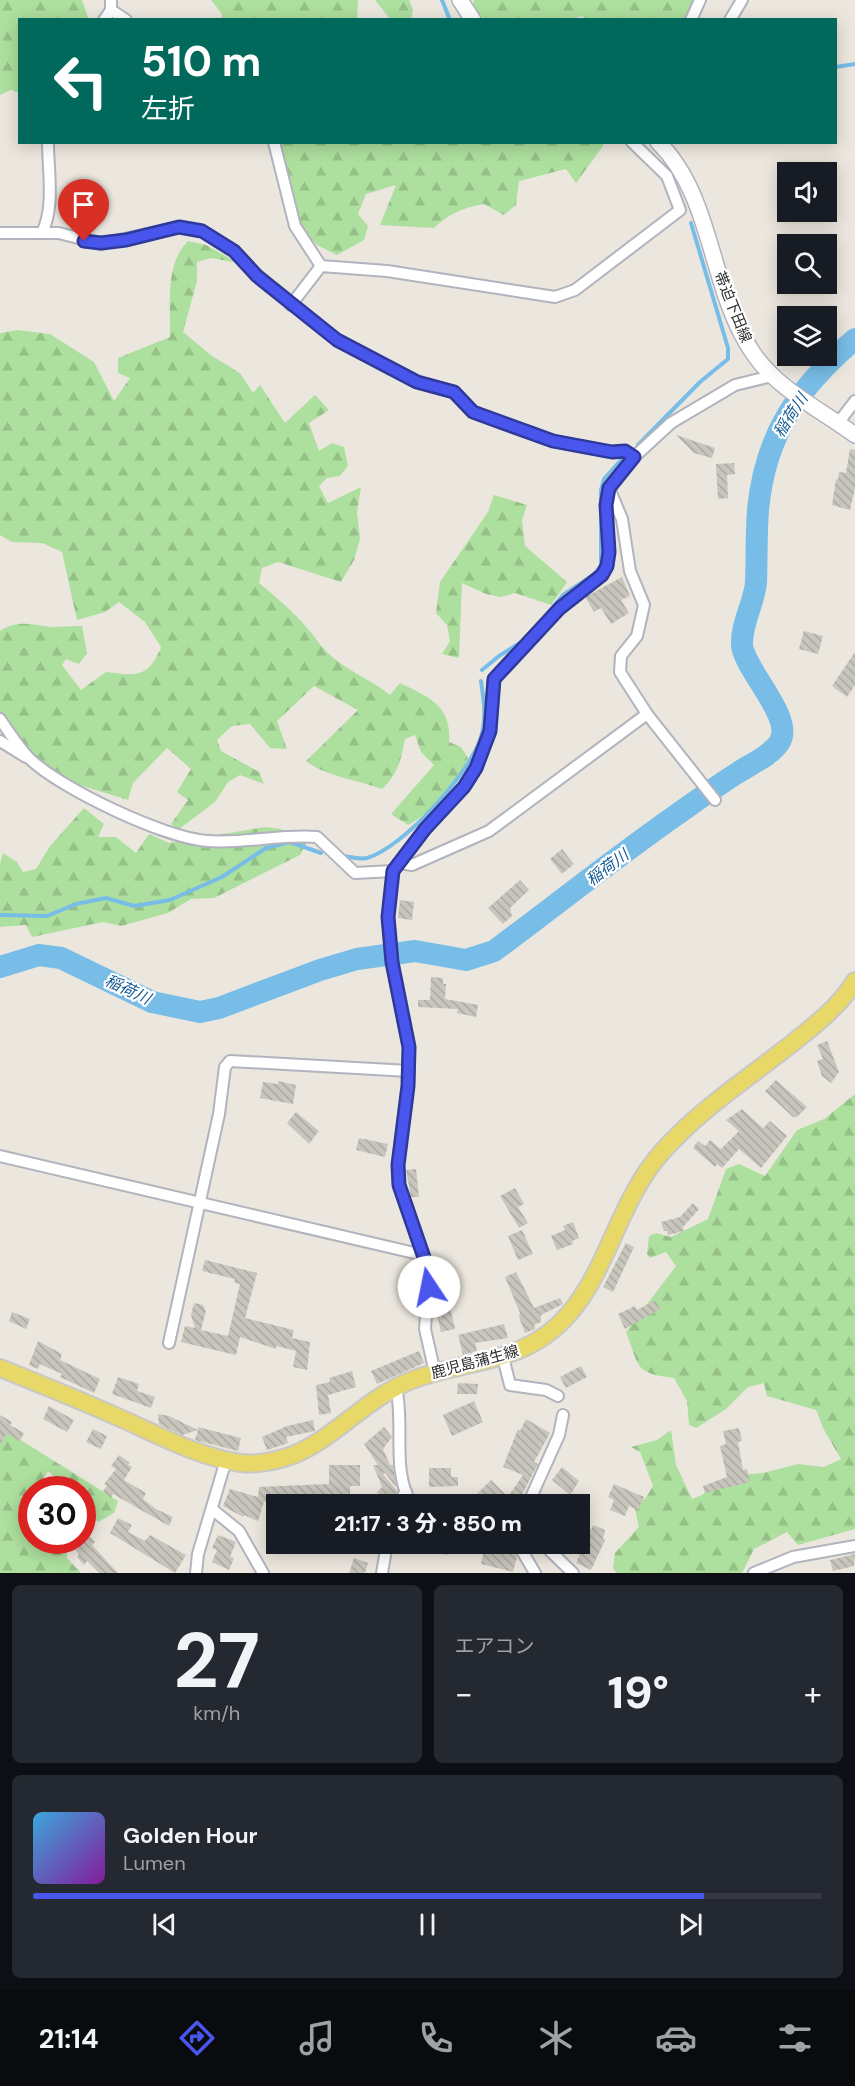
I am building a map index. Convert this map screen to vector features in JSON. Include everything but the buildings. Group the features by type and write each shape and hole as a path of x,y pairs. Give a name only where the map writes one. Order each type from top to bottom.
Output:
{"main road":[{"path":"460,0 472,18"},
{"name":"帯迫下田線","path":"659,144 672,158 688,187 743,337 772,376 855,435"},
{"name":"鹿児島蒲生線","path":"0,1368 158,1436 226,1460 254,1464 274,1462 311,1447 374,1400 396,1387 435,1373 503,1357 530,1347 557,1327 570,1313 595,1271 634,1191 660,1153 692,1123 828,1013 855,981"}],"street":[{"path":"692,18 700,0"},
{"path":"731,18 742,0"},
{"path":"109,10 123,18"},
{"path":"42,233 48,221 50,202 48,144"},
{"path":"274,144 295,226 321,266"},
{"path":"321,266 387,271 555,297 575,290 680,210 667,176 634,144"},
{"path":"0,233 59,234 101,243 179,227 202,231 234,251 257,276 337,340 417,382 454,392 473,412 553,441 612,452 625,451 634,457"},
{"path":"291,304 321,266"},
{"path":"435,1373 425,1329 429,1272 399,1185 398,1165 409,1047 392,962 389,927 396,867 425,829 464,787 476,768 490,731 494,679 560,608 602,575 607,566 609,552 606,505 609,488 634,457 671,423 735,385 772,376"},
{"path":"838,423 855,401"},
{"path":"609,488 622,519 630,571 644,605 637,636 621,657 620,672 647,714 715,801"},
{"path":"0,741 32,760 60,782 115,811 178,836 208,841 317,837 355,873 412,865 489,831 647,714"},
{"path":"0,719 32,760"},
{"path":"169,1344 221,1105 225,1067 230,1061 408,1071"},
{"path":"0,1156 423,1255"},
{"path":"503,1357 510,1385 546,1390 558,1396"},
{"path":"396,1387 400,1404 400,1472 406,1492"},
{"path":"532,1494 559,1435 563,1415"},
{"path":"196,1573 198,1554 213,1510 226,1460"},
{"path":"213,1510 239,1532 263,1573"},
{"path":"754,1573 793,1557 855,1546"},
{"path":"382,1573 385,1554"},
{"path":"524,1554 535,1573"},
{"path":"553,1554 573,1573"}],"green space":[{"path":"0,0 82,0 88,18 18,18 18,93 11,90 0,95"},
{"path":"211,0 358,0 357,18 222,18 222,14"},
{"path":"375,0 409,0 413,10 411,18 389,18"},
{"path":"474,0 693,0 685,18 584,18 583,16 574,18 479,18 473,6"},
{"path":"278,144 603,144 576,183 566,169 519,181 516,205 504,215 484,204 457,212 434,228 380,225 396,185 366,194 358,214 368,226 364,240 337,255 317,245 301,228"},
{"path":"188,241 206,245 238,263 211,258 197,262 197,281 183,332 212,356 240,373 253,393 260,385 285,423 315,395 329,410 309,423 319,451 332,443 344,447 348,466 340,476 327,478 319,486 328,503 361,487 357,512 360,539 354,560 341,582 278,562 262,568 259,583 290,610 325,650 340,663 390,695 400,683 429,698 442,711 447,720 449,742 461,747 468,758 457,778 435,805 408,825 391,814 434,765 421,752 415,735 405,739 398,766 392,778 382,789 313,766 306,761 358,710 314,686 277,721 287,749 270,748 250,724 232,726 217,740 221,751 259,772 264,784 240,775 228,782 215,802 179,829 171,824 188,800 177,792 191,769 167,748 133,783 128,800 63,780 22,748 0,726 0,631 7,627 26,624 52,627 82,626 87,653 79,664 66,659 62,665 81,690 106,672 133,674 146,670 152,665 161,647 145,622 119,602 105,612 77,620 62,552 42,543 12,542 0,535 0,333 18,330 50,334 94,362 114,401 130,378 118,373 118,358 170,337 172,274 180,251"},
{"path":"494,495 527,505 522,520 525,546 567,582 551,605 515,593 501,597 486,594 462,583 459,658 442,654 450,641 447,625 436,613 440,582 488,512"},
{"path":"84,808 104,824 98,837 116,837 136,853 149,834 169,843 265,827 281,829 306,844 300,855 214,898 191,899 168,913 121,926 103,922 32,937 26,925 0,927 0,864 3,853 17,862 23,872 36,869 50,846"},
{"path":"855,1094 855,1529 798,1545 787,1532 754,1549 742,1573 617,1573 613,1568 615,1553 639,1527 634,1505 645,1499 653,1486 640,1452 631,1447 657,1440 671,1430 676,1465 692,1499 702,1495 717,1482 737,1475 763,1473 798,1464 824,1467 841,1459 824,1430 816,1410 767,1396 764,1383 748,1387 726,1409 696,1428 689,1425 687,1401 674,1378 652,1374 640,1367 626,1332 676,1266 666,1252 650,1258 647,1254 649,1236 656,1233 671,1237 708,1219 726,1169 739,1164 765,1176 797,1130 824,1119"},
{"path":"0,1427 78,1476 53,1476 48,1471 45,1476 18,1476 18,1554 67,1554 67,1558 81,1573 0,1573"},
{"path":"96,1487 118,1501 114,1513 98,1522 96,1520"}],"waterway":[{"path":"442,0 449,18"},
{"path":"837,67 855,64"},
{"path":"638,445 700,382 728,359 728,348 691,223"},
{"name":"稲荷川","path":"0,967 39,955 61,958 152,1002 200,1012 219,1008 320,970 357,959 415,951 466,960 494,951 656,830 724,782 766,756 779,743 782,733 781,721 751,667 742,645 743,629 756,583 757,519 762,483 768,458 788,414 817,376 855,339"},
{"path":"536,627 563,595 593,575 601,566 601,490 604,479 622,459"},
{"path":"482,670 523,641"},
{"path":"344,856 364,859 382,851 416,825 448,790 473,755 480,740 484,718 481,681"},
{"path":"0,915 47,916 76,904 106,898 134,906 170,900 222,877 266,848 290,842 321,853"}],"route":[{"path":"84,241 101,243 126,240 179,227 202,231 234,251 257,276 337,340 417,382 454,392 473,412 553,441 612,452 625,451 634,457 609,488 606,518 609,552 607,566 602,575 573,595 494,679 493,715 488,742 476,768 464,787 425,829 393,871 388,917 392,962 409,1047 408,1086 398,1165 399,1185 403,1203 429,1272 429,1287"}]}
